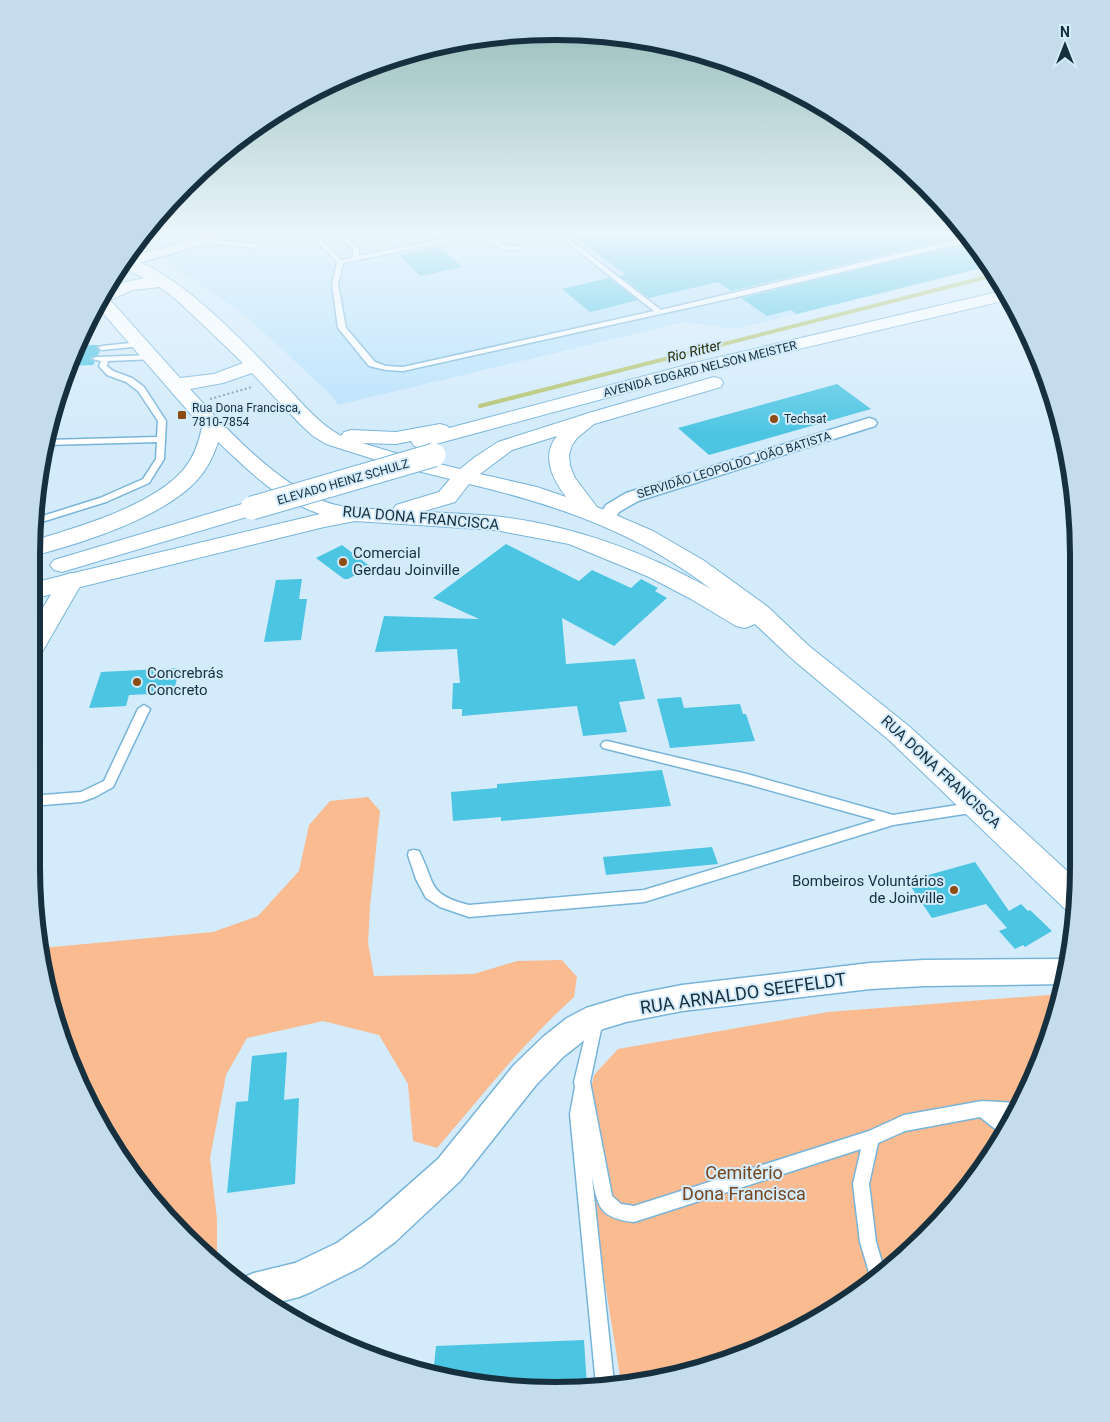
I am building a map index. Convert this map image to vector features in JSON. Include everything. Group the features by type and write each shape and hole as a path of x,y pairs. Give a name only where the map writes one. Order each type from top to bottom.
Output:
{"main road":[{"name":"RUA DONA FRANCISCA","path":"189,301 255,364 315,426 333,440 396,460 529,492 598,515 645,536 695,566 759,613 800,652 900,734 980,806 1069,892"},
{"name":"AVENIDA EDGARD NELSON MEISTER","path":"427,449 689,371 978,301"},
{"name":"AVENIDA EDGARD NELSON MEISTER","path":"427,449 1004,303"},
{"name":"RUA DONA FRANCISCA","path":"105,305 212,426 280,487 306,502 332,511 367,516 495,523 532,529 576,540 616,554 700,593 800,652"},
{"path":"40,588 324,520 367,516 426,505 447,497 464,476 495,451 505,446 599,416 912,326"},
{"path":"315,426 341,435 367,438 396,438 500,416 701,360 832,336"},
{"path":"176,384 220,379 239,373 255,364"},
{"path":"576,540 601,528 598,515 570,489 563,475 558,454 563,438 599,416"},
{"path":"40,546 100,527 132,514 165,495 189,476 200,460 209,441 212,426"},
{"name":"ELEVADO HEINZ SCHULZ","path":"248,501 427,449"},
{"path":"40,556 248,501"},
{"path":"40,571 248,501"},
{"path":"40,627 71,581"}],"street":[{"name":"SERVIDÃO LEOPOLDO JOÃO BATISTA","path":"598,515 632,497 869,423"},
{"name":"RUA ARNALDO SEEFELDT","path":"260,1289 299,1280 349,1255 383,1230 449,1170 525,1074 553,1047 577,1028 596,1018 626,1009 682,998 870,976 924,973 1059,971"}],"lane":[{"path":"338,301 342,328 372,364 386,368 403,369 706,301"},
{"path":"646,301 658,311"},
{"path":"102,348 146,351"},
{"path":"41,519 103,500 146,481 160,459 162,421 141,389 129,380 110,372 102,366 100,359 146,351"},
{"path":"53,443 162,439"},
{"path":"40,801 84,798 109,784 144,710"},
{"path":"607,744 747,778 893,820"},
{"path":"414,855 427,890 443,904 469,911 644,896 893,820 980,806"},
{"path":"596,1018 582,1082 578,1114 605,1380"},
{"path":"582,1082 606,1200 617,1212 634,1214 871,1138 904,1123 982,1109 1009,1109"},
{"path":"982,1109 1001,1125"},
{"path":"871,1138 862,1184 868,1242 876,1270"}],"path":[{"path":"193,404 272,381"}],"shaded area":[{"path":"224,301 849,301 736,329 684,322 338,405 329,393 247,317"}],"green space":[{"path":"368,797 380,811 368,943 374,976 474,974 517,961 562,960 577,977 574,997 520,1051 437,1148 413,1141 408,1084 379,1035 323,1021 247,1038 226,1075 210,1158 217,1219 217,1256 168,1207 146,1181 109,1124 93,1095 67,1033 46,948 213,932 258,916 299,871 309,825 330,801"},
{"name":"Cemitério Dona Francisca","path":"1053,995 1043,1033 1031,1064 1001,1124 964,1181 942,1207 895,1254 869,1276 841,1295 783,1329 721,1355 655,1372 620,1378 581,1135 594,1075 618,1049 828,1012"}],"building":[{"path":"577,301 633,301 590,312"},
{"path":"746,301 848,301 797,314 791,310 767,316"},
{"path":"85,345 100,345 96,347 100,351 98,355 90,358 95,362 93,365 76,366 79,358"},
{"path":"837,384 871,409 709,455 678,428"},
{"path":"506,544 579,581 592,570 631,588 641,579 658,588 655,591 667,598 614,646 562,618 566,664 635,659 645,699 619,702 627,732 583,736 577,706 462,716 462,709 452,709 453,683 460,683 457,649 375,652 384,616 479,619 433,598"},
{"name":"Comercial Gerdau Joinville","path":"342,545 371,567 348,579 344,579 316,558"},
{"path":"302,579 299,599 307,599 301,640 264,642 276,580"},
{"name":"Concrebrás Concreto","path":"180,668 173,693 129,695 126,706 89,708 101,672"},
{"path":"681,697 684,708 740,704 743,714 746,714 755,741 670,748 657,699"},
{"path":"662,770 671,806 501,821 501,817 453,821 451,792 497,788 497,784"},
{"path":"712,847 718,864 606,875 603,857"},
{"name":"Bombeiros Voluntários de Joinville","path":"975,862 1009,911 1021,904 1052,931 1025,947 1023,945 1015,949 999,931 1007,928 986,904 932,918 907,881"},
{"path":"287,1052 284,1100 299,1098 295,1184 227,1193 236,1102 248,1101 252,1056"},
{"path":"584,1340 587,1381 521,1381 455,1372 434,1367 436,1346"}],"waterway":[{"name":"Rio Ritter","path":"480,406 891,301"}],"place":[{"name":"Rua Dona Francisca, 7810-7854","path":"182,415"},
{"name":"Techsat","path":"774,419"},
{"name":"Comercial Gerdau Joinville","path":"343,562"},
{"name":"Concrebrás Concreto","path":"137,682"},
{"name":"Bombeiros Voluntários de Joinville","path":"954,890"}]}
